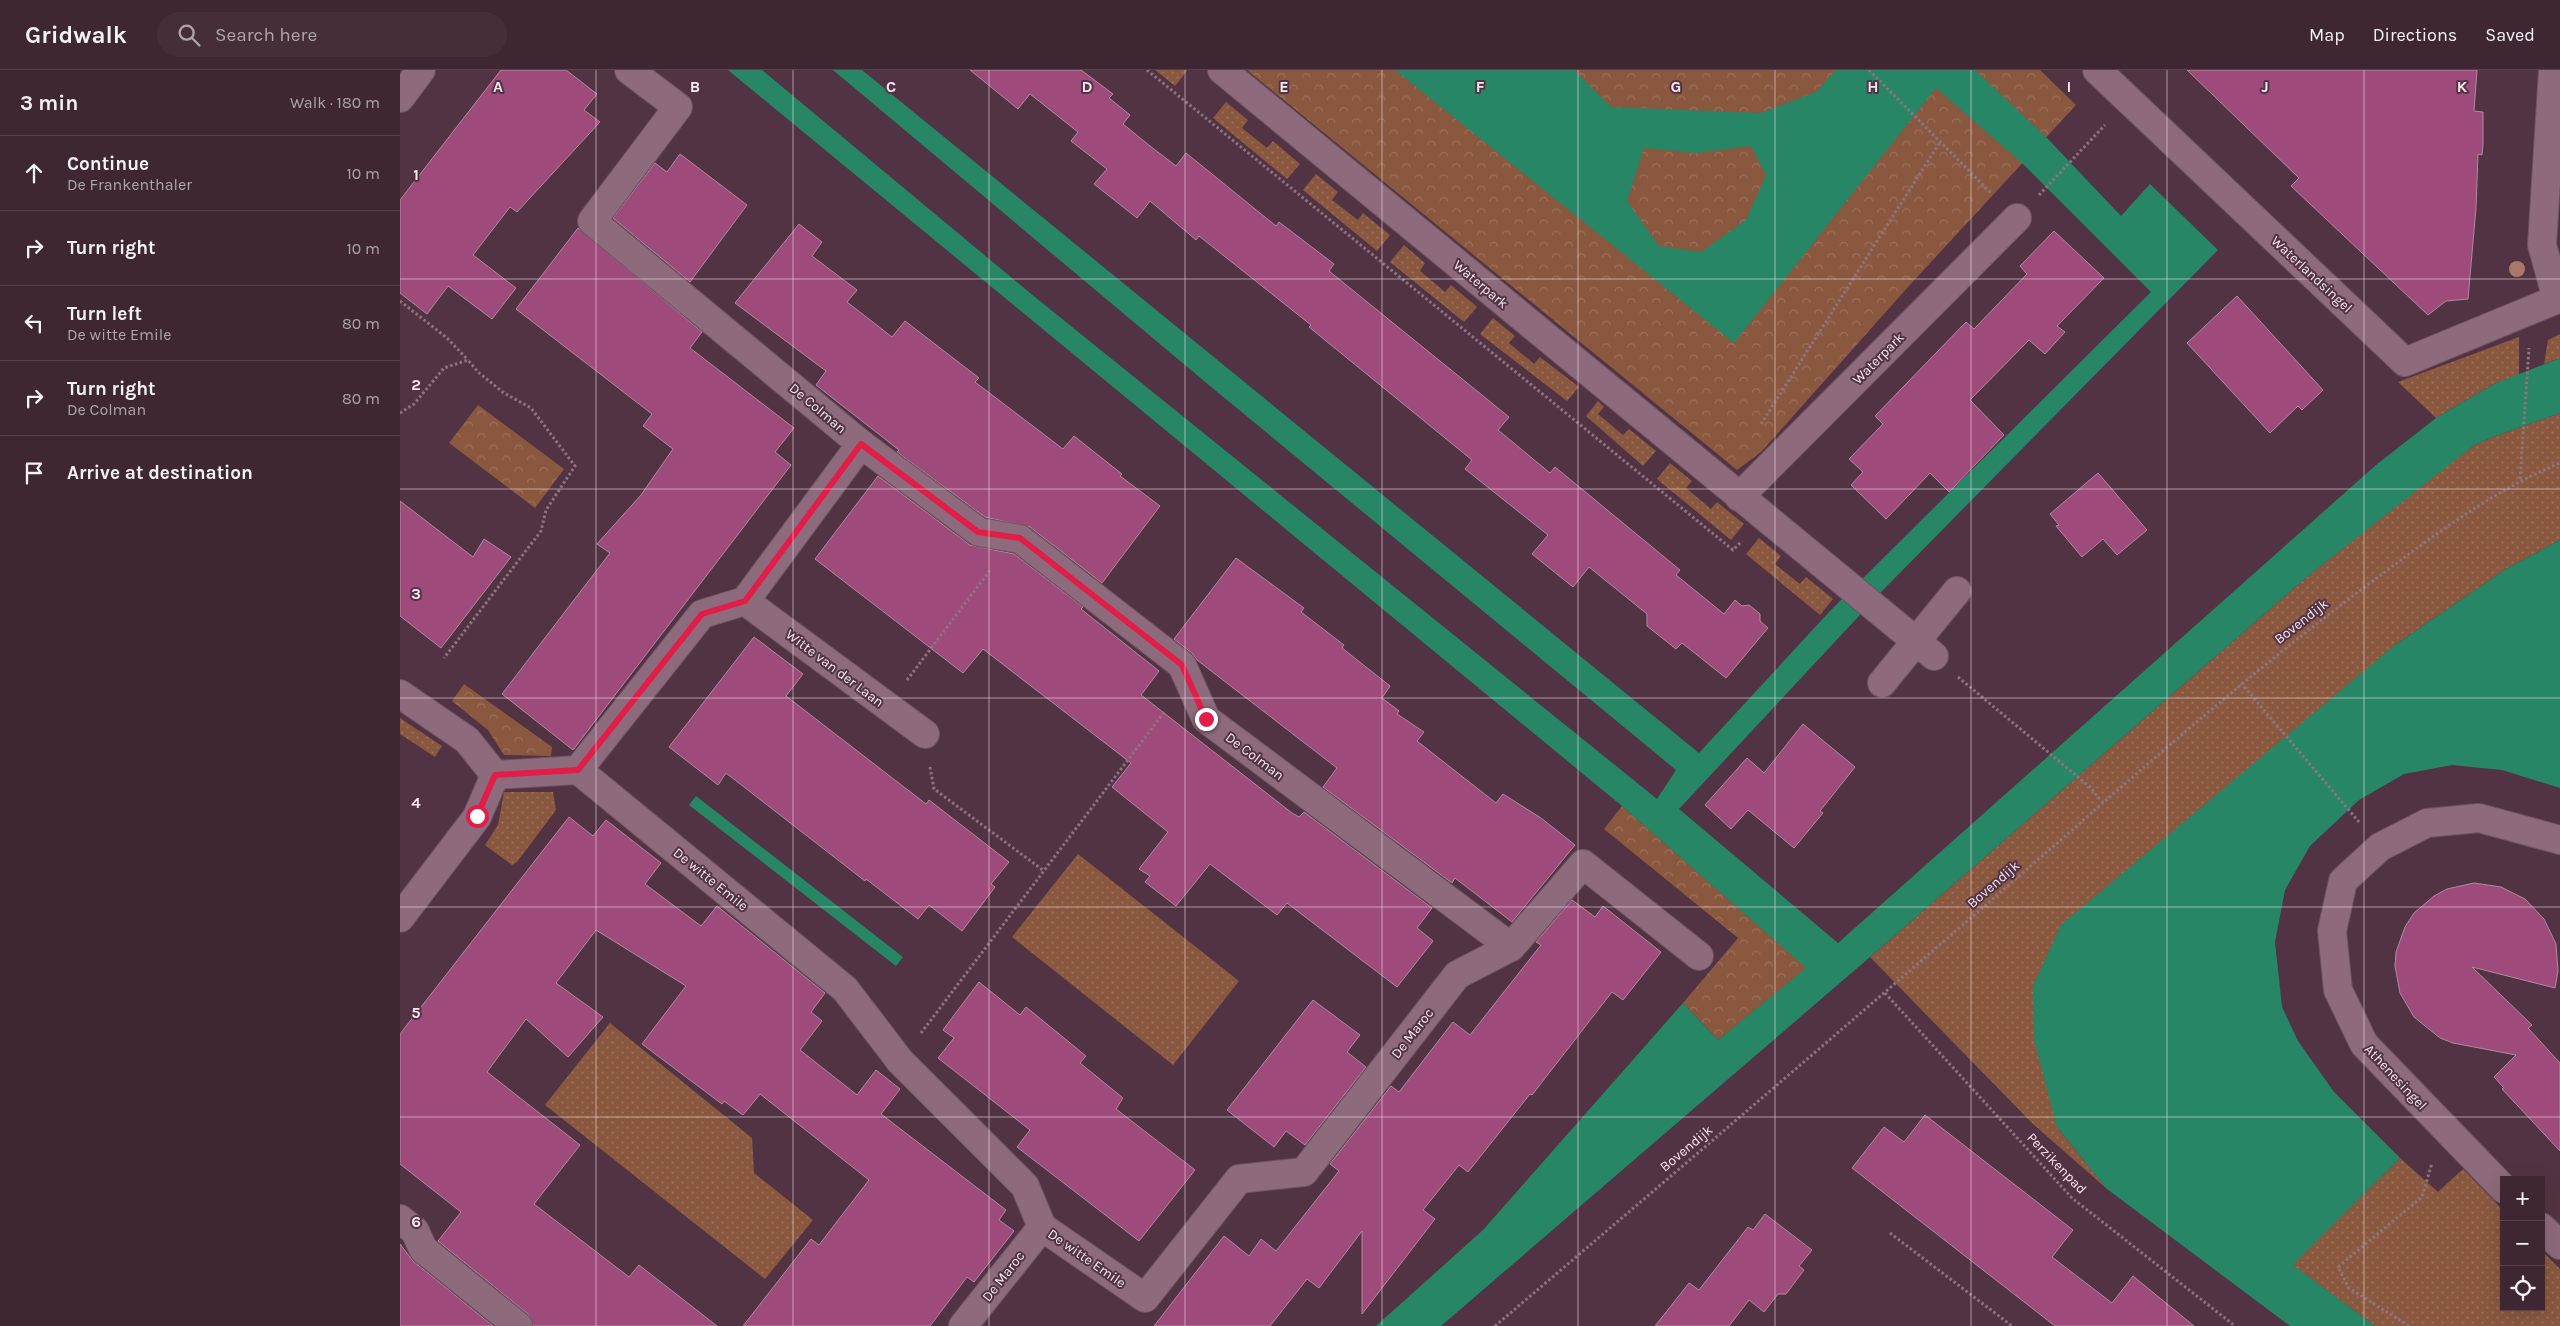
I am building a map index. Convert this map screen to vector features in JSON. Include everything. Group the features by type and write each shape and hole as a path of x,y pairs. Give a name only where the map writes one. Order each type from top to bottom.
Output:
{"street":[{"path":"400,98 422,70"},
{"name":"De Colman","path":"629,70 678,107 592,221 861,444 978,532 1020,538 1182,665 1206,719 1511,947"},
{"name":"Waterpark","path":"1222,70 1926,649"},
{"name":"Waterlandsingel","path":"2097,70 2405,362 2558,299"},
{"path":"2553,70 2542,245 2558,299"},
{"name":"Waterpark","path":"1739,497 2026,209"},
{"path":"495,775 578,770 702,614 745,601 861,444"},
{"path":"1882,683 1926,649 1957,592"},
{"name":"Witte van der Laan","path":"745,601 925,734"},
{"path":"400,694 467,740 495,775"},
{"name":"De witte Emile","path":"578,770 845,989 900,1061 1025,1186 1042,1226 1145,1298"},
{"path":"400,918 477,816 495,775"},
{"name":"Athenesingel","path":"2500,1185 2364,1044 2338,990 2332,931 2344,881 2380,846 2427,823 2479,818 2560,840"},
{"name":"De Maroc","path":"1145,1298 1239,1179 1304,1172 1457,975 1511,947 1583,864 1699,956"},
{"path":"400,1219 415,1231 423,1249 518,1326"},
{"name":"De Maroc","path":"963,1326 1042,1226"},
{"path":"2545,1230 2560,1245"}],"path":[{"path":"1146,70 1733,550 1766,518"},
{"path":"1869,70 1940,142 2026,209 2088,141"},
{"path":"1759,427 1940,142"},
{"path":"400,301 447,338 478,372 504,392 530,408 575,466 546,510 541,531 444,658"},
{"path":"2520,479 2530,344"},
{"path":"400,413 414,404 444,368 468,360"},
{"name":"Bovendijk","path":"1495,1326 1885,993 2241,683 2323,618 2438,532 2520,479 2560,462"},
{"path":"887,706 1015,537"},
{"path":"1926,649 2034,742 2090,787 2103,802"},
{"path":"900,1061 1189,681"},
{"path":"2241,683 2355,817"},
{"path":"925,734 934,789 1044,871"},
{"name":"Perzikenpad","path":"1885,993 2072,1198 2236,1326"},
{"path":"2409,1326 2349,1288 2338,1267 2422,1197 2442,1126"},
{"path":"1890,1233 2012,1326"}],"green space":[{"path":"1155,70 1187,70 1187,71 1175,86"},
{"path":"1247,70 2040,70 2076,105 1908,287 1761,452 1737,470"},
{"path":"1226,102 1248,120 1242,128 1267,148 1273,141 1300,164 1287,179 1213,118"},
{"path":"1316,174 1338,192 1332,200 1358,220 1363,213 1390,235 1377,251 1303,190"},
{"path":"1404,245 1425,263 1420,271 1445,292 1451,285 1477,307 1464,322 1390,262"},
{"path":"1493,318 1515,336 1509,343 1534,364 1540,357 1579,387 1567,401 1480,334"},
{"path":"2560,334 2560,358 2544,364 2548,340"},
{"path":"2519,337 2519,375 2494,384 2436,418 2398,382"},
{"path":"1598,401 1604,407 1598,414 1623,435 1629,429 1656,451 1643,466 1586,416"},
{"path":"478,405 564,469 535,508 449,443"},
{"path":"2560,413 2560,540 2506,569 2395,645 2057,1127 2107,1189 2032,1123 1870,957 2307,577 2418,488 2473,446"},
{"path":"1670,463 1692,481 1686,488 1711,509 1717,502 1744,524 1731,540 1657,479"},
{"path":"1759,538 1781,556 1775,564 1800,584 1806,577 1833,599 1820,615 1746,554"},
{"path":"464,684 552,747 551,756 504,755 488,730 452,701"},
{"path":"400,718 442,746 435,757 400,734"},
{"path":"504,792 553,792 556,810 517,862 512,865 485,845 498,825"},
{"path":"1622,806 1807,968 1718,1040 1683,1003 1738,938 1604,829"},
{"path":"1078,854 1239,981 1173,1065 1012,937"},
{"path":"610,1023 752,1138 754,1173 813,1220 765,1279 545,1105"},
{"path":"2400,1158 2438,1192 2463,1169 2500,1207 2500,1311 2545,1311 2545,1254 2560,1269 2560,1326 2375,1326 2292,1265"}],"shaded area":[{"path":"728,70 762,70 1030,293 1657,799 1676,770 1210,386 833,70 862,70 1699,753 1830,611 2151,292 2023,164 1936,88 1734,343 1395,70 1574,70 1611,107 1761,113 1816,92 1836,70 1975,70 2047,138 2121,216 2150,184 2218,250 1886,587 1679,809 1838,943 2376,465 2436,418 2494,384 2560,358 2560,413 2473,446 2307,577 1870,957 1441,1326 1376,1326 1483,1230 1683,1003 1718,1040 1806,968 1622,806","holes":["1751,146 1766,175 1746,220 1701,252 1659,246 1627,201 1644,148 1696,153"]},
{"path":"2560,540 2560,788 2502,770 2452,765 2404,774 2359,800 2310,846 2285,890 2275,942 2282,1007 2298,1041 2334,1092 2400,1158 2293,1265 2375,1326 2290,1326 2107,1189 2057,1127 2034,1040 2033,986 2061,925 2395,645 2506,569"},
{"path":"696,796 903,957 896,966 689,805"}],"building":[{"path":"501,70 566,70 597,94 584,110 600,122 517,212 510,207 473,255 516,288 492,319 448,286 427,314 400,293 400,200"},
{"path":"970,70 1081,70 1113,94 1109,98 1130,115 1123,124 1176,166 1186,153 1276,226 1279,222 1334,264 1329,271 1509,417 1498,430 1550,473 1555,467 1680,570 1676,575 1724,614 1735,600 1742,606 1749,605 1760,614 1760,621 1768,628 1726,678 1682,643 1676,649 1647,626 1647,614 1589,567 1573,587 1532,554 1548,535 1465,469 1472,460 1309,327 1311,325 1199,236 1196,240 1150,201 1137,218 1094,184 1107,169 1071,141 1078,132 1030,94 1018,109"},
{"path":"2187,70 2477,70 2474,111 2483,112 2483,144 2482,155 2478,154 2476,208 2468,299 2446,301 2428,315 2291,186 2299,178"},
{"path":"680,154 747,205 690,282 613,218 655,163 667,172"},
{"path":"799,224 822,242 812,256 857,290 847,302 892,337 905,321 979,378 975,382 1063,449 1074,436 1122,474 1120,476 1160,506 1102,583 1030,527 985,517 897,452 899,450 816,385 826,371 735,303"},
{"path":"578,228 702,332 690,348 794,428 775,452 791,465 573,750 502,694 610,553 597,544 641,495 673,449 643,426 652,414 516,309"},
{"path":"2054,231 2104,278 2057,326 2065,332 2045,354 2029,340 1970,400 2004,435 1949,492 1930,473 1886,519 1851,485 1863,472 1849,459 1883,424 1875,416 1966,322 1974,329 2027,274 2020,266"},
{"path":"2237,296 2323,390 2302,410 2298,406 2270,433 2187,343"},
{"path":"2098,473 2147,530 2117,555 2103,539 2082,557 2056,526 2059,525 2050,514"},
{"path":"878,476 970,545 1014,554 1083,607 1081,609 1159,671 1141,695 1292,813 1299,817 1304,812 1432,908 1417,928 1433,941 1397,987 1287,903 1277,915 1210,864 1176,906 1145,882 1150,876 1139,869 1168,832 1112,787 1131,763 983,649 963,673 815,559"},
{"path":"400,501 473,557 484,539 511,557 441,648 400,616"},
{"path":"1236,558 1304,608 1301,612 1344,645 1342,648 1390,686 1382,698 1399,711 1397,714 1424,732 1417,741 1496,803 1503,794 1541,818 1575,845 1512,922 1455,878 1452,883 1323,787 1337,768 1197,660 1192,653 1174,639"},
{"path":"754,637 803,674 786,696 926,804 929,800 1009,862 991,884 995,887 962,931 929,905 918,919 866,879 865,881 726,773 718,785 669,747"},
{"path":"1803,724 1855,767 1820,811 1823,813 1794,848 1748,810 1731,829 1705,805 1747,758 1764,773"},
{"path":"569,817 593,836 606,820 661,863 645,884 701,926 717,906 825,993 811,1012 822,1021 800,1050 857,1095 876,1070 900,1089 881,1114 1006,1210 999,1220 1014,1231 974,1282 967,1277 930,1326 743,1326 811,1239 819,1245 869,1180 760,1094 743,1115 724,1101 722,1104 642,1044 686,986 596,930 556,983 603,1017 568,1057 526,1019 487,1072 580,1145 534,1204 629,1277 639,1265 717,1326 533,1326 528,1314 438,1241 461,1212 400,1164 400,1034"},
{"path":"2474,883 2501,887 2525,899 2544,919 2556,944 2558,971 2555,988 2472,967 2532,1025 2528,1028 2560,1063 2560,1151 2502,1089 2504,1088 2494,1077 2516,1055 2453,1043 2440,1038 2414,1017 2400,993 2395,966 2396,952 2405,927 2414,913 2434,896 2447,889"},
{"path":"1572,900 1595,917 1603,906 1661,952 1623,1000 1612,992 1532,1095 1530,1094 1468,1172 1459,1165 1423,1210 1435,1219 1362,1314 1362,1231 1319,1288 1307,1279 1270,1326 1154,1326 1224,1236 1249,1256 1261,1239 1276,1251 1339,1171 1330,1164 1391,1086 1399,1092 1453,1022 1470,1035 1541,945 1536,942"},
{"path":"979,982 1020,1015 1026,1007 1086,1056 1080,1063 1123,1098 1116,1109 1195,1170 1139,1241 1017,1147 1030,1130 938,1058 954,1038 943,1030"},
{"path":"1313,1000 1360,1035 1347,1052 1366,1067 1305,1145 1286,1131 1274,1147 1227,1110"},
{"path":"1925,1115 2073,1230 2052,1257 2112,1303 2133,1276 2194,1326 2055,1326 1852,1168 1884,1127 1904,1142"},
{"path":"1765,1214 1812,1250 1799,1266 1804,1270 1786,1294 1778,1294 1764,1312 1749,1300 1729,1326 1655,1326 1689,1283 1699,1290 1748,1227 1753,1230"},
{"path":"400,1244 413,1261 493,1326 400,1326"}],"route":[{"path":"477,816 495,775 578,770 702,614 745,601 861,444 978,532 1020,538 1128,625 1182,665 1206,719"}]}
